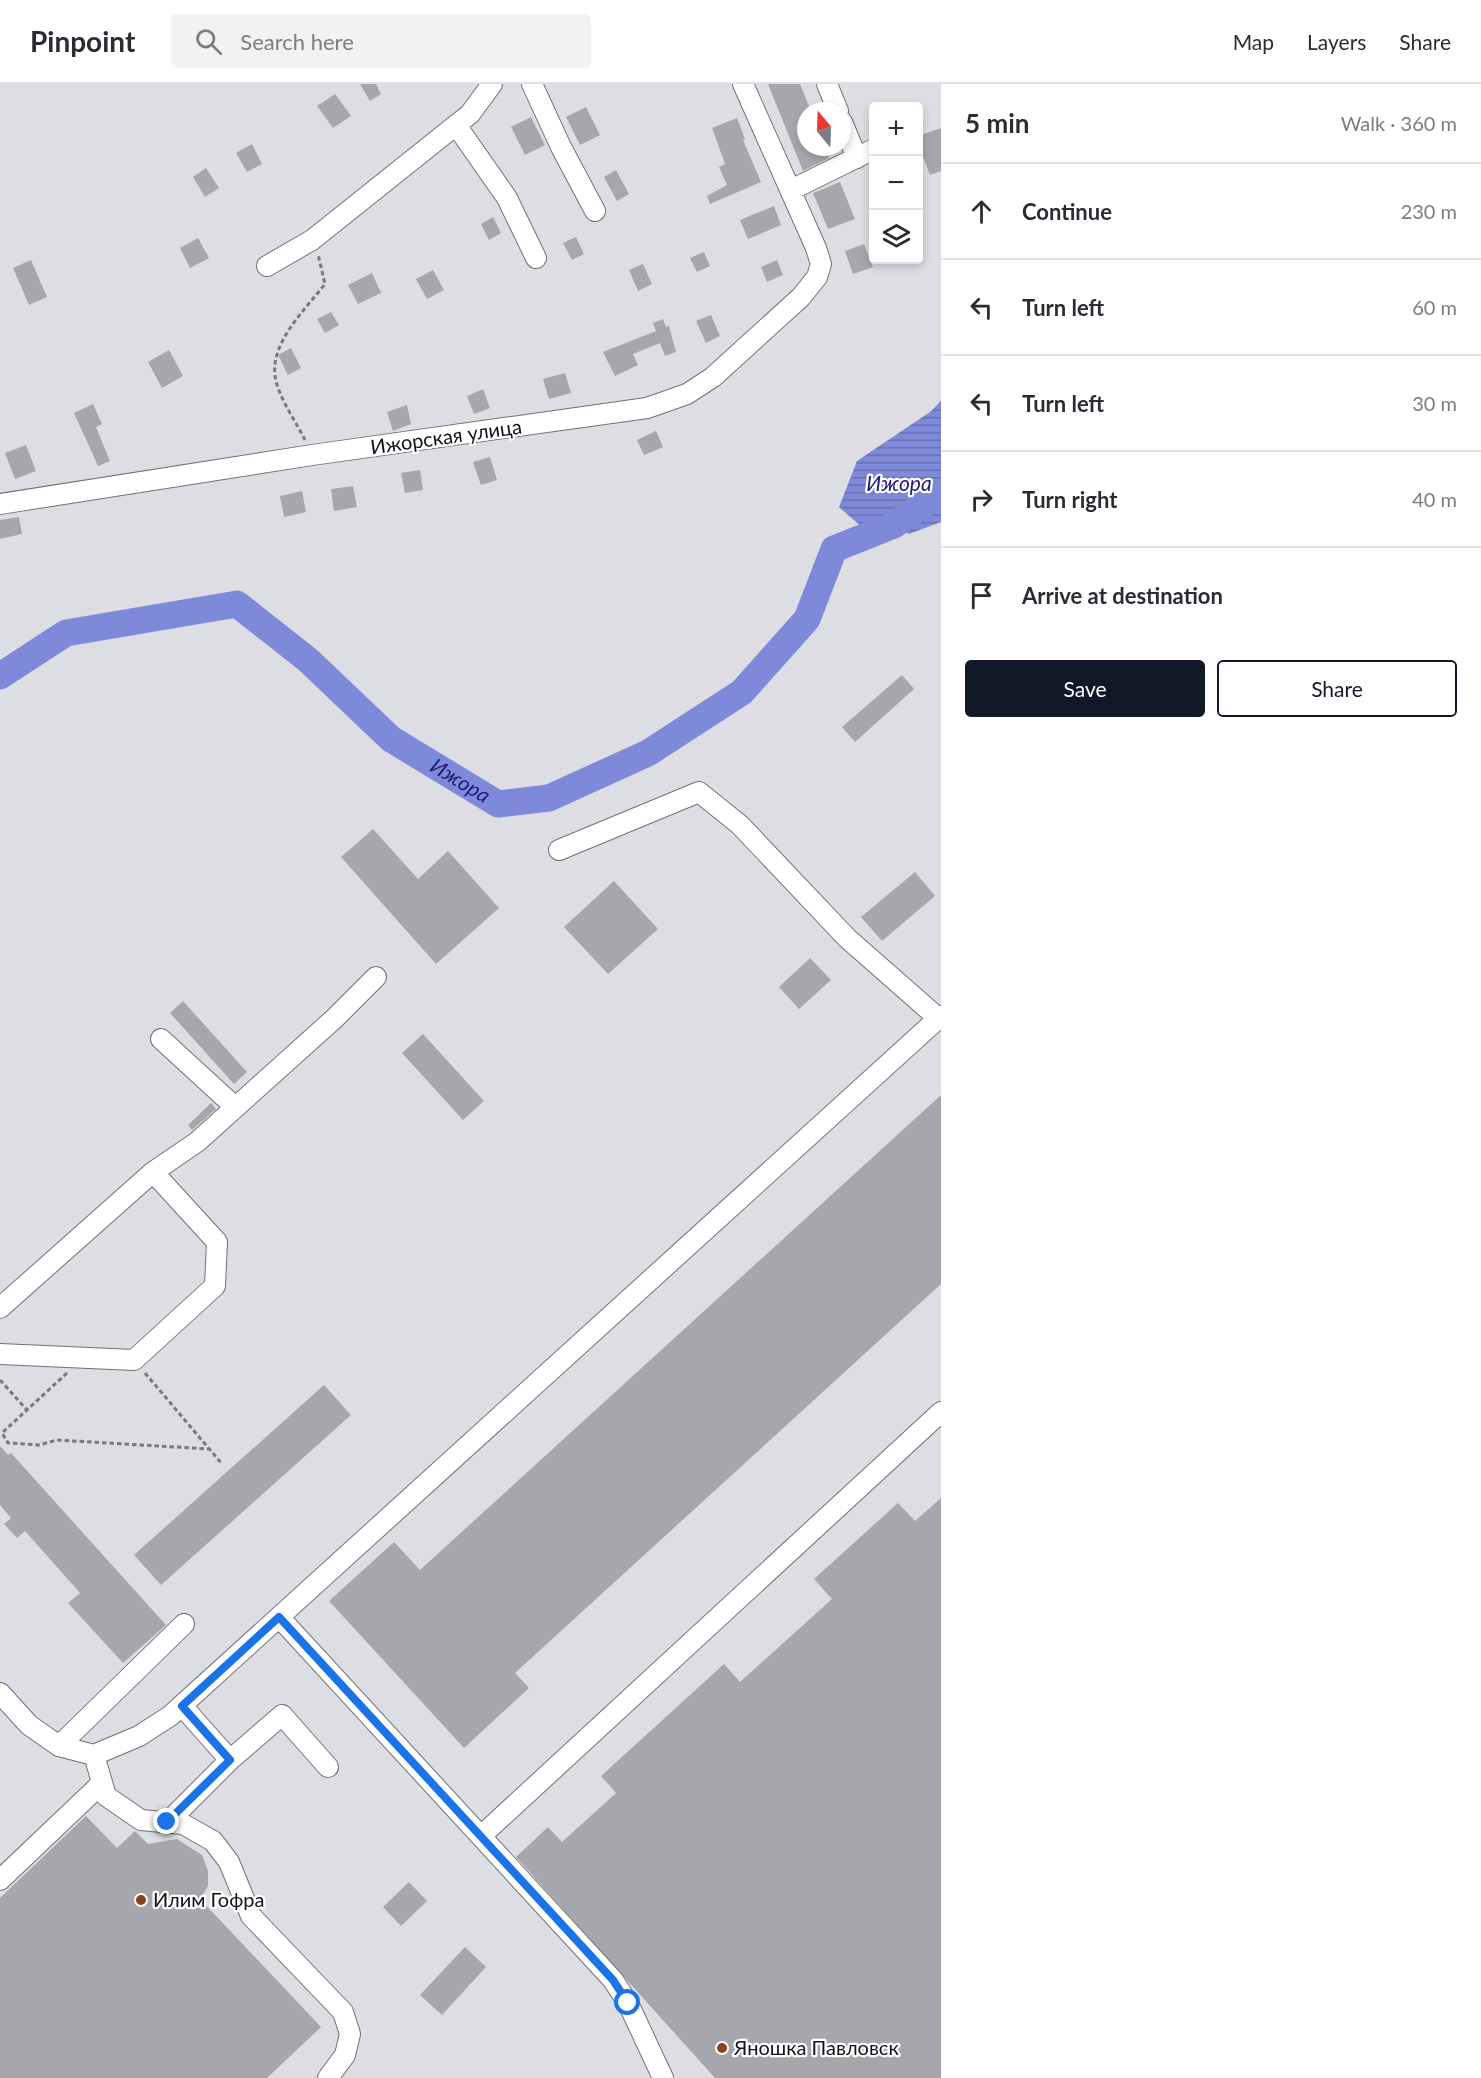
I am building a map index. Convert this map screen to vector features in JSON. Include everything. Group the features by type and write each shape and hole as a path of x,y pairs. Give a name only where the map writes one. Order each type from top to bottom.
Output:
{"street":[{"path":"267,266 312,240 470,114 492,84"},
{"path":"532,84 561,147 596,211"},
{"path":"743,84 791,190 865,154 851,135"},
{"path":"827,84 834,102"},
{"path":"456,125 507,198 536,258"},
{"name":"Ижорская улица","path":"0,504 312,455 647,408 687,394 713,377 801,297 817,277 821,264 791,190"},
{"path":"6,1700 29,1725 59,1746 94,1755 139,1736 182,1706 940,1017 847,938 740,825 699,792 559,849"},
{"path":"0,1308 153,1172 197,1142 234,1106 335,1018 376,977"},
{"path":"161,1039 234,1106"},
{"path":"0,1354 134,1360 214,1286 217,1242 153,1172"},
{"path":"481,1836 941,1412"},
{"path":"279,1617 613,1980 628,2003 663,2078"},
{"path":"59,1746 184,1624"},
{"path":"182,1706 230,1760"},
{"path":"167,1822 230,1760 282,1715 328,1767"},
{"path":"94,1755 106,1796 141,1820 183,1824 213,1841 229,1862 251,1916 343,2012 350,2034 345,2055 328,2078"},
{"path":"0,1880 102,1783"}],"path":[{"path":"312,240 321,262 325,284 282,338 277,352 276,380 312,455"},
{"path":"83,1358 2,1433 8,1443 39,1445 57,1440 209,1449"},
{"path":"134,1360 222,1464"},
{"path":"0,1380 27,1410"}],"water":[{"name":"Ижора","path":"941,401 941,522 909,534 894,526 872,536 839,507 857,461 930,412"}],"building":[{"path":"360,84 376,84 381,94 370,101"},
{"path":"768,84 800,84 807,102 797,102 797,156 828,156 829,158 803,171"},
{"path":"335,94 351,116 333,128 317,106"},
{"path":"586,107 600,135 580,145 566,117"},
{"path":"531,117 545,145 525,155 511,127"},
{"path":"737,118 745,139 743,140 761,182 710,204 707,196 727,185 719,167 725,164 712,128"},
{"path":"941,128 941,171 930,175 923,157 923,134"},
{"path":"252,144 262,164 247,172 236,153"},
{"path":"206,168 219,188 205,197 193,177"},
{"path":"616,170 629,194 617,201 604,177"},
{"path":"840,182 855,219 828,229 813,193"},
{"path":"774,206 781,225 748,239 740,220"},
{"path":"493,217 501,233 489,240 481,224"},
{"path":"576,237 584,254 572,260 563,243"},
{"path":"198,238 209,258 190,268 180,248"},
{"path":"864,244 869,264 873,267 853,274 845,251"},
{"path":"704,252 710,266 697,272 690,258"},
{"path":"31,260 47,297 29,305 13,268"},
{"path":"777,260 783,275 767,282 761,267"},
{"path":"643,264 652,284 638,291 629,270"},
{"path":"433,270 444,290 427,299 416,279"},
{"path":"372,273 381,293 358,304 348,285"},
{"path":"331,312 339,325 325,333 317,319"},
{"path":"711,315 720,336 706,343 696,321"},
{"path":"663,319 666,327 669,326 676,352 665,356 660,343 633,354 638,365 615,376 603,352 656,331 653,323"},
{"path":"291,348 301,368 288,375 278,355"},
{"path":"169,350 183,376 162,388 148,362"},
{"path":"565,373 571,393 549,399 543,379"},
{"path":"483,389 490,408 474,414 467,396"},
{"path":"93,404 102,424 96,427 110,461 98,466 74,413"},
{"path":"407,405 411,424 393,431 387,412"},
{"path":"656,431 663,447 644,455 637,440"},
{"path":"26,445 36,471 15,479 5,453"},
{"path":"490,457 497,480 481,485 473,462"},
{"path":"420,470 423,490 405,493 401,473"},
{"path":"353,486 357,507 334,511 331,489"},
{"path":"302,491 306,512 284,517 280,496"},
{"path":"19,517 22,534 0,539 0,520"},
{"path":"902,675 914,689 855,742 842,727"},
{"path":"373,829 418,879 448,851 499,908 436,964 341,857"},
{"path":"915,872 935,896 882,941 861,917"},
{"path":"614,881 658,929 608,974 564,927"},
{"path":"810,958 831,980 799,1009 779,987"},
{"path":"183,1001 247,1072 234,1084 170,1013"},
{"path":"423,1034 484,1101 463,1120 402,1053"},
{"path":"941,1095 941,1284 515,1673 529,1688 464,1748 329,1601 394,1542 420,1570"},
{"path":"211,1103 216,1109 192,1130 188,1125"},
{"path":"324,1385 351,1415 161,1585 134,1555"},
{"path":"0,1446 8,1455 11,1453 166,1625 123,1663 68,1603 80,1593 25,1531 17,1538 4,1524 11,1518 0,1505"},
{"path":"941,1498 941,2078 715,2078 516,1857 548,1827 562,1842 616,1793 601,1776 724,1664 740,1682 832,1599 814,1579 898,1503 915,1521"},
{"path":"86,1816 117,1848 135,1831 148,1844 177,1839 202,1855 208,1871 208,1886 200,1899 321,2027 267,2078 0,2078 0,1898"},
{"path":"409,1882 427,1901 401,1926 383,1907"},
{"path":"465,1947 486,1967 442,2015 420,1995"}],"waterway":[{"name":"Ижора","path":"0,676 66,633 237,604 308,660 391,739 498,804 549,798 648,753 742,692 807,619 834,549 894,525 941,492"}],"place":[{"name":"Илим Гофра","path":"141,1900"},
{"name":"Яношка Павловск","path":"722,2048"}],"route":[{"path":"167,1822 230,1760 182,1706 279,1617 613,1980 628,2003"}]}
